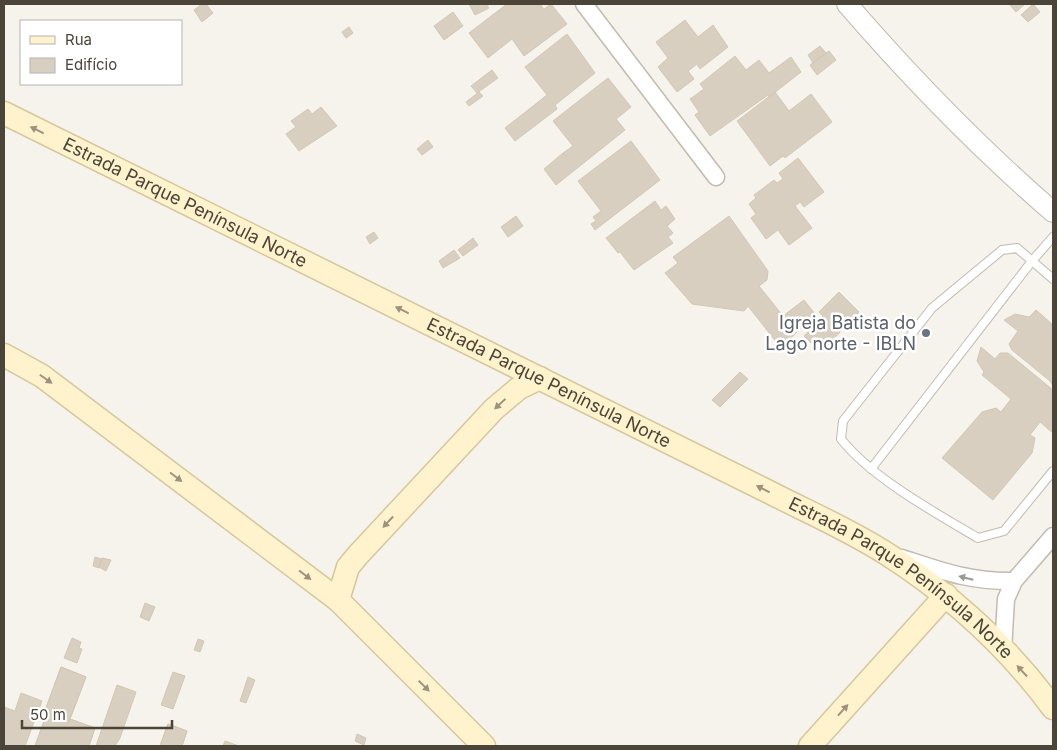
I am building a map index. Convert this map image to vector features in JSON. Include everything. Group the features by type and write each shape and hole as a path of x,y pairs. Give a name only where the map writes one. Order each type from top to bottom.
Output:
{"main road":[{"name":"Estrada Parque Península Norte","path":"4,113 540,378 886,552 946,594 1004,650 1053,708"},
{"path":"4,355 42,376 338,600 484,746"},
{"path":"338,600 348,568 358,554 494,409 519,388 540,378"},
{"path":"810,746 946,594"}],"street":[{"path":"584,4 716,177"},
{"path":"847,4 893,57 941,107 1053,212"},
{"path":"1004,650 1006,599 1014,581 1053,536"},
{"path":"886,552 968,579 987,582 1014,581"}],"lane":[{"path":"871,469 1032,261 1053,237"},
{"path":"1053,279 1017,248 1002,250 932,308 843,421 841,439 851,452 871,469 978,538 1004,531 1053,471"}],"building":[{"path":"202,4 206,4 213,13 202,22 194,10"},
{"path":"469,4 490,4 487,6 489,8 475,15"},
{"path":"507,4 540,4 544,9 551,4 567,24 524,56 512,39 488,58 469,33"},
{"path":"1009,4 1025,4 1016,12"},
{"path":"1033,4 1040,12 1028,22 1021,15"},
{"path":"453,12 463,26 444,40 434,26"},
{"path":"685,20 698,37 713,25 728,47 700,69 697,64 688,71 694,79 677,92 658,67 668,58 656,42"},
{"path":"349,27 353,33 346,38 342,32"},
{"path":"567,34 595,73 555,105 557,109 515,141 505,128 547,95 525,67"},
{"path":"820,46 826,53 813,63 808,55"},
{"path":"829,51 836,60 817,75 810,65"},
{"path":"735,56 746,70 759,60 769,73 791,57 801,72 769,97 768,95 710,136 695,115 699,112 690,99 704,89 700,84"},
{"path":"492,70 498,78 477,93 471,86"},
{"path":"608,78 631,107 616,119 625,130 556,185 544,169 573,146 553,121"},
{"path":"479,92 483,96 469,106 466,102"},
{"path":"775,92 789,111 811,94 832,122 785,158 783,156 770,166 737,121"},
{"path":"321,107 337,126 299,151 286,134 296,127 291,121 308,109 312,114"},
{"path":"428,140 433,147 422,155 417,149"},
{"path":"631,141 660,180 595,230 591,224 596,221 593,217 601,211 578,181"},
{"path":"798,158 824,192 804,207 800,202 795,206 812,228 789,245 778,230 766,239 751,218 756,214 749,204 756,198 754,195 774,180 777,183 783,179 779,173"},
{"path":"655,201 661,210 666,206 675,219 667,226 673,233 668,237 673,243 634,270 606,238"},
{"path":"516,216 523,226 508,237 501,227"},
{"path":"729,216 768,271 767,280 759,286 783,316 804,300 815,314 781,348 748,306 744,311 692,304 665,273 678,263 673,257"},
{"path":"374,232 378,238 370,244 366,237"},
{"path":"473,238 478,245 463,256 458,250"},
{"path":"454,250 460,258 443,268 439,261"},
{"path":"839,292 859,312 821,352 804,336 823,316 819,312"},
{"path":"1036,310 1053,325 1053,386 1050,381 1012,350 1009,344 1018,331 1004,320 1015,314 1029,317"},
{"path":"981,347 995,359 1000,353 1008,353 1053,390 1053,433 1040,422 1030,435 1035,438 1032,453 993,500 942,458 982,412 996,408 1001,412 1011,399 982,375 984,372 977,361"},
{"path":"740,372 748,379 720,407 712,400"},
{"path":"95,557 102,559 99,568 93,566"},
{"path":"102,558 111,560 106,571 99,567"},
{"path":"145,603 155,607 149,621 140,617"},
{"path":"72,638 81,642 79,648 82,649 77,663 64,658"},
{"path":"198,639 204,641 200,652 194,650"},
{"path":"61,667 86,677 68,724 70,719 95,728 89,746 35,746"},
{"path":"61,667 86,677 68,724 70,719 95,728 89,746 35,746"},
{"path":"173,672 185,676 173,709 161,705"},
{"path":"248,677 255,680 246,703 240,701"},
{"path":"117,685 136,692 120,738 115,746 96,746"},
{"path":"21,693 42,701 25,746 4,746 4,707 15,711"},
{"path":"168,724 187,731 182,746 160,746"},
{"path":"168,724 187,731 182,746 160,746"},
{"path":"357,734 366,738 364,745 355,741"},
{"path":"225,741 239,746 223,746"}],"place":[{"name":"Igreja Batista do Lago norte - IBLN","path":"926,333"}]}
